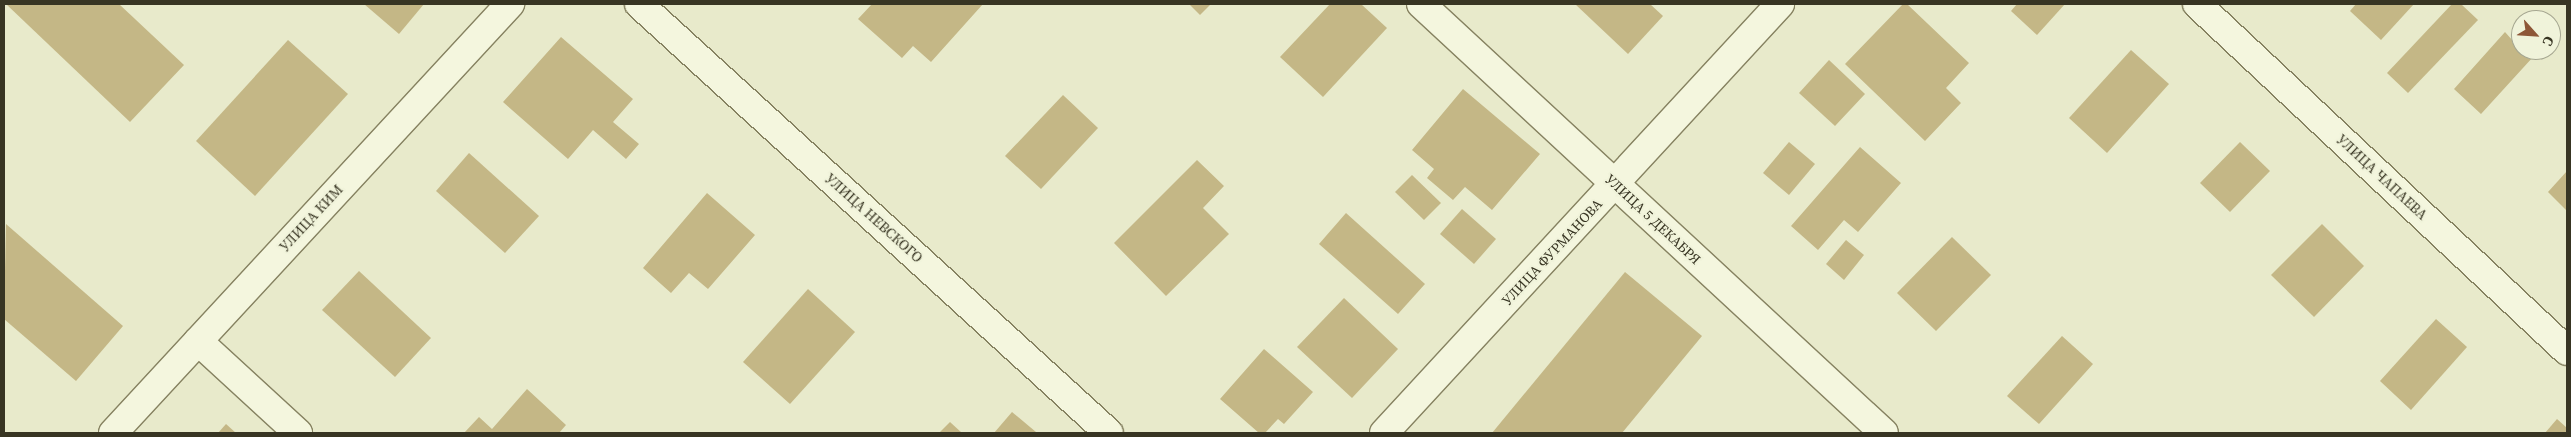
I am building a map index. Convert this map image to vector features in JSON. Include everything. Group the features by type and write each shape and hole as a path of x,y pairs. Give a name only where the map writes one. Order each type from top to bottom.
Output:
{"street":[{"name":"УЛИЦА КИМ","path":"113,433 510,4"},
{"name":"УЛИЦА НЕВСКОГО","path":"639,4 1109,433"},
{"name":"УЛИЦА 5 ДЕКАБРЯ","path":"1422,4 1884,433"},
{"name":"УЛИЦА ФУРМАНОВА","path":"1384,433 1780,4"},
{"name":"УЛИЦА ЧАПАЕВА","path":"2197,4 2567,351"},
{"path":"198,341 298,433"}],"building":[{"path":"6,4 119,4 184,65 130,122"},
{"path":"364,4 424,4 399,34"},
{"path":"872,4 983,4 931,62 913,46 902,58 858,19"},
{"path":"1189,4 1211,4 1200,15"},
{"path":"1330,4 1361,4 1387,28 1323,97 1280,57"},
{"path":"1575,4 1650,4 1663,16 1628,54"},
{"path":"1903,4 1907,4 1969,63 1946,88 1961,103 1925,141 1845,64"},
{"path":"2017,4 2065,4 2037,35 2011,11"},
{"path":"2356,4 2414,4 2381,40 2350,11"},
{"path":"2452,4 2461,4 2478,20 2408,93 2387,73"},
{"path":"2505,32 2511,39 2511,60 2530,60 2481,114 2454,89"},
{"path":"561,37 633,99 613,122 639,144 626,159 593,130 568,159 503,102"},
{"path":"288,40 348,94 255,196 196,141"},
{"path":"2131,50 2169,84 2107,153 2069,118"},
{"path":"1829,60 1865,94 1835,126 1799,93"},
{"path":"1463,89 1540,154 1492,210 1465,187 1453,200 1427,178 1434,169 1412,150"},
{"path":"1063,95 1098,128 1041,189 1005,156"},
{"path":"1789,142 1815,164 1789,195 1763,173"},
{"path":"2240,142 2270,171 2230,212 2200,183"},
{"path":"1860,147 1901,183 1858,232 1844,220 1818,250 1791,226"},
{"path":"469,153 539,216 505,253 436,191"},
{"path":"1197,160 1224,186 1203,208 1229,234 1166,296 1114,243"},
{"path":"2567,171 2567,211 2548,192"},
{"path":"1412,175 1441,203 1424,220 1395,192"},
{"path":"707,193 755,235 708,289 689,273 671,293 643,268"},
{"path":"1462,209 1496,239 1474,264 1440,234"},
{"path":"1346,213 1425,284 1398,314 1319,244"},
{"path":"6,224 123,326 76,381 4,319"},
{"path":"2322,224 2364,266 2314,317 2271,275"},
{"path":"1952,237 1991,275 1936,331 1897,293"},
{"path":"1846,240 1864,255 1844,280 1826,264"},
{"path":"359,271 431,338 395,377 322,310"},
{"path":"1625,272 1702,336 1622,433 1492,433"},
{"path":"808,289 855,332 790,404 743,362"},
{"path":"1344,298 1398,349 1352,398 1297,347"},
{"path":"2436,319 2467,347 2411,410 2380,381"},
{"path":"2062,336 2093,364 2039,424 2007,396"},
{"path":"1264,349 1313,392 1284,424 1278,419 1265,433 1259,433 1220,399"},
{"path":"527,389 566,425 559,433 464,433 479,417 492,429"},
{"path":"1012,412 1036,432 994,433"},
{"path":"2557,419 2567,428 2567,433 2545,433"},
{"path":"950,422 962,433 939,433"},
{"path":"226,424 236,433 218,433"}]}
